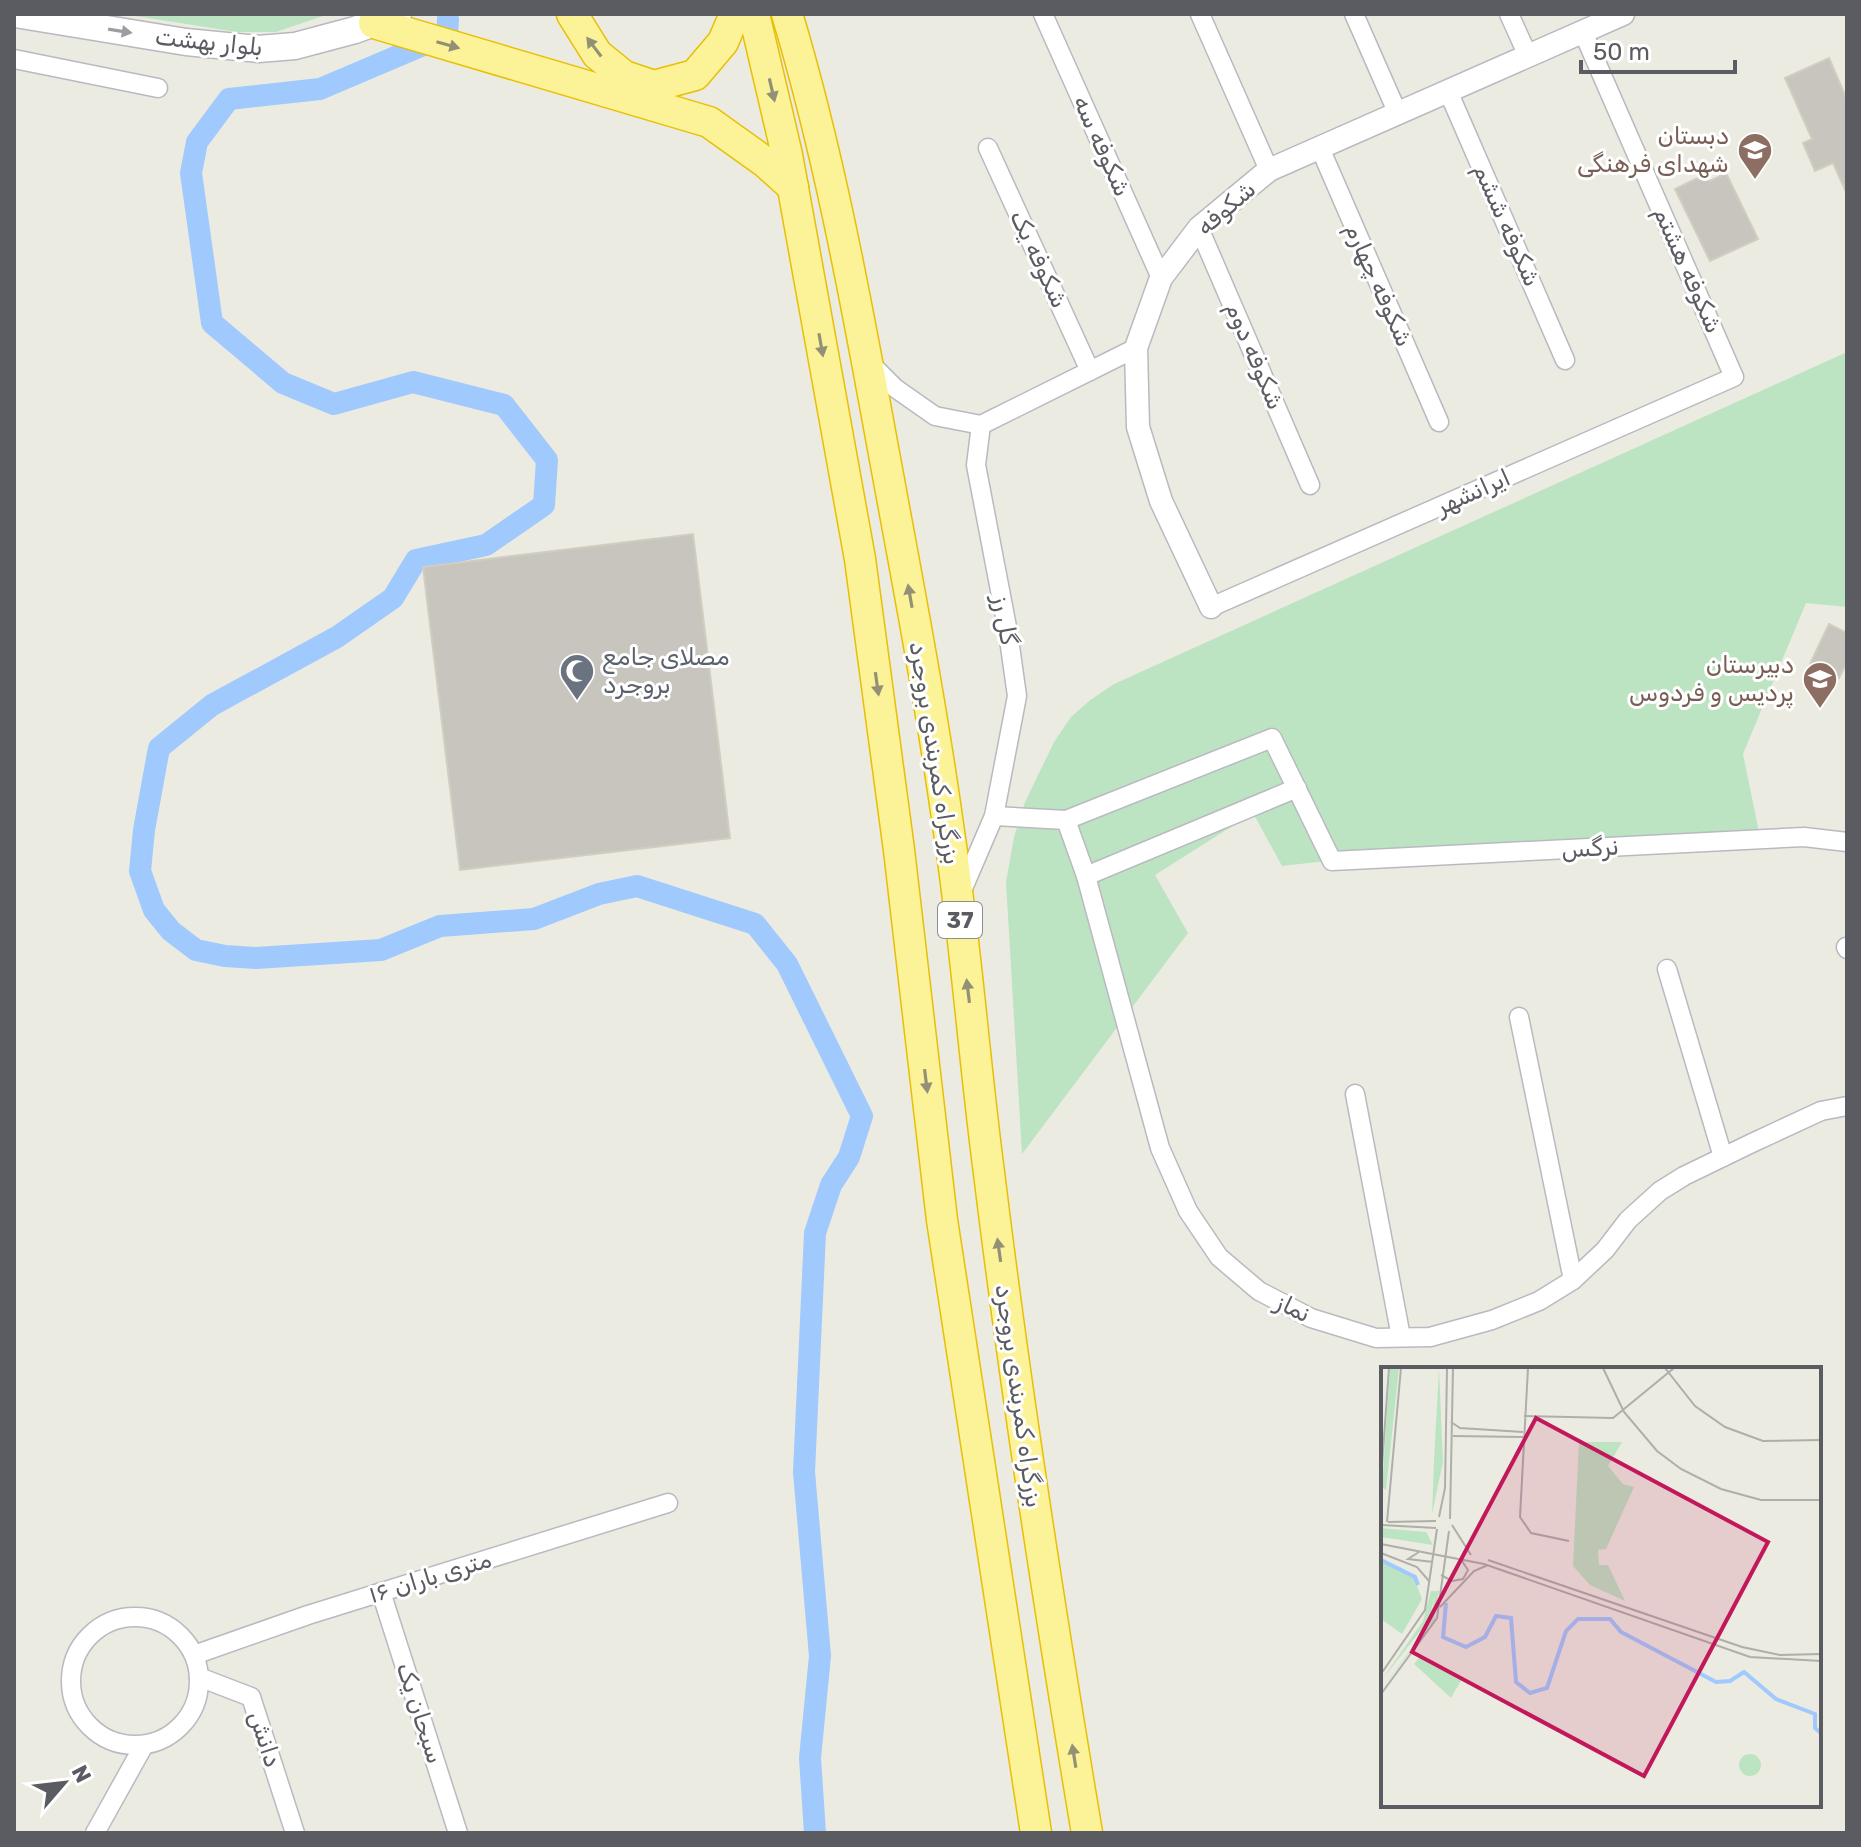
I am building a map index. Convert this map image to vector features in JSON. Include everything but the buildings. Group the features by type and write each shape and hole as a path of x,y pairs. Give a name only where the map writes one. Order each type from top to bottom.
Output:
{"highway":[{"path":"572,14 597,54 624,76 654,86 695,75 723,42 735,14"},
{"name":"بزرگراه کمربندی بروجرد","path":"754,14 787,155 860,559 899,850 942,1220 1036,1833"},
{"name":"بزرگراه کمربندی بروجرد","path":"787,14 854,289 914,619 949,832 989,1172 1040,1545 1087,1833"},
{"path":"797,47 809,14"},
{"path":"386,19 709,122 765,162 793,187"}],"main road":[{"name":"بلوار بهشت","path":"15,14 186,42 258,49 295,46 386,19"}],"street":[{"name":"شکوفه سه","path":"1043,14 1161,278"},
{"path":"1200,14 1269,170"},
{"path":"1354,14 1398,114"},
{"path":"1509,14 1528,56"},
{"name":"شکوفه","path":"1211,607 1161,501 1138,427 1136,348 1161,278 1199,228 1269,170 1623,14"},
{"name":"شکوفه هشتم","path":"1583,32 1734,377"},
{"path":"14,59 158,88"},
{"name":"شکوفه ششم","path":"1448,91 1565,360"},
{"name":"شکوفه یک","path":"988,148 1090,371"},
{"name":"شکوفه چهارم","path":"1320,148 1439,422"},
{"name":"شکوفه دوم","path":"1199,228 1310,485"},
{"path":"867,359 895,388 935,416 981,425 1136,348"},
{"name":"ایرانشهر","path":"1211,607 1734,377"},
{"name":"گل رز","path":"958,902 994,816 1017,696 976,465 981,425"},
{"path":"994,816 1066,820 1272,738 1297,788 1086,876"},
{"name":"نرگس","path":"1297,788 1332,861 1804,837 1847,842"},
{"name":"نماز","path":"1066,820 1086,876 1160,1148 1188,1211 1219,1257 1259,1291 1311,1318 1376,1338 1430,1337 1492,1320 1539,1301 1573,1280 1605,1250 1628,1220 1660,1191 1723,1157 1821,1111 1847,1106"},
{"path":"1667,969 1723,1157"},
{"path":"1519,1017 1573,1280"},
{"path":"1355,1094 1401,1337"},
{"name":"۱۶ متری باران","path":"194,1655 308,1615 668,1503"},
{"name":"سبحان یک","path":"381,1592 458,1833"},
{"path":"143,1617 164,1624 181,1637 194,1655 199,1677 198,1696 191,1714 179,1729 163,1740 144,1745 123,1745 102,1737 80,1713 71,1682 74,1661 84,1641 101,1627 121,1618 143,1617"},
{"name":"دانش","path":"199,1677 251,1697 295,1833"},
{"path":"95,1833 144,1745"}],"green space":[{"path":"123,14 329,14 276,32 237,32"},
{"path":"1847,352 1847,607 1806,603 1743,754 1759,832 1354,858 1282,866 1253,813 1155,875 1188,933 1022,1154 1006,882 1014,837 1025,802 1054,742 1071,717 1114,684"}],"waterway":[{"path":"448,19 447,35 320,89 229,99 197,142 191,173 212,323 283,383 334,404 413,382 504,405 547,460 544,505 486,545 416,560 393,598 337,637 212,705 159,748 140,871 154,910 171,931 196,950 225,956 256,958 381,950 440,926 534,919 599,894 637,886 755,924 787,964 862,1116 849,1157 831,1185 815,1233 804,1472 820,1656 810,1758 815,1833"}],"place":[{"name":"دبستان شهدای فرهنگی","path":"1755,181"},
{"name":"مصلای جامع بروجرد","path":"577,702"},
{"name":"دبیرستان پردیس و فردوس","path":"1820,710"}]}
